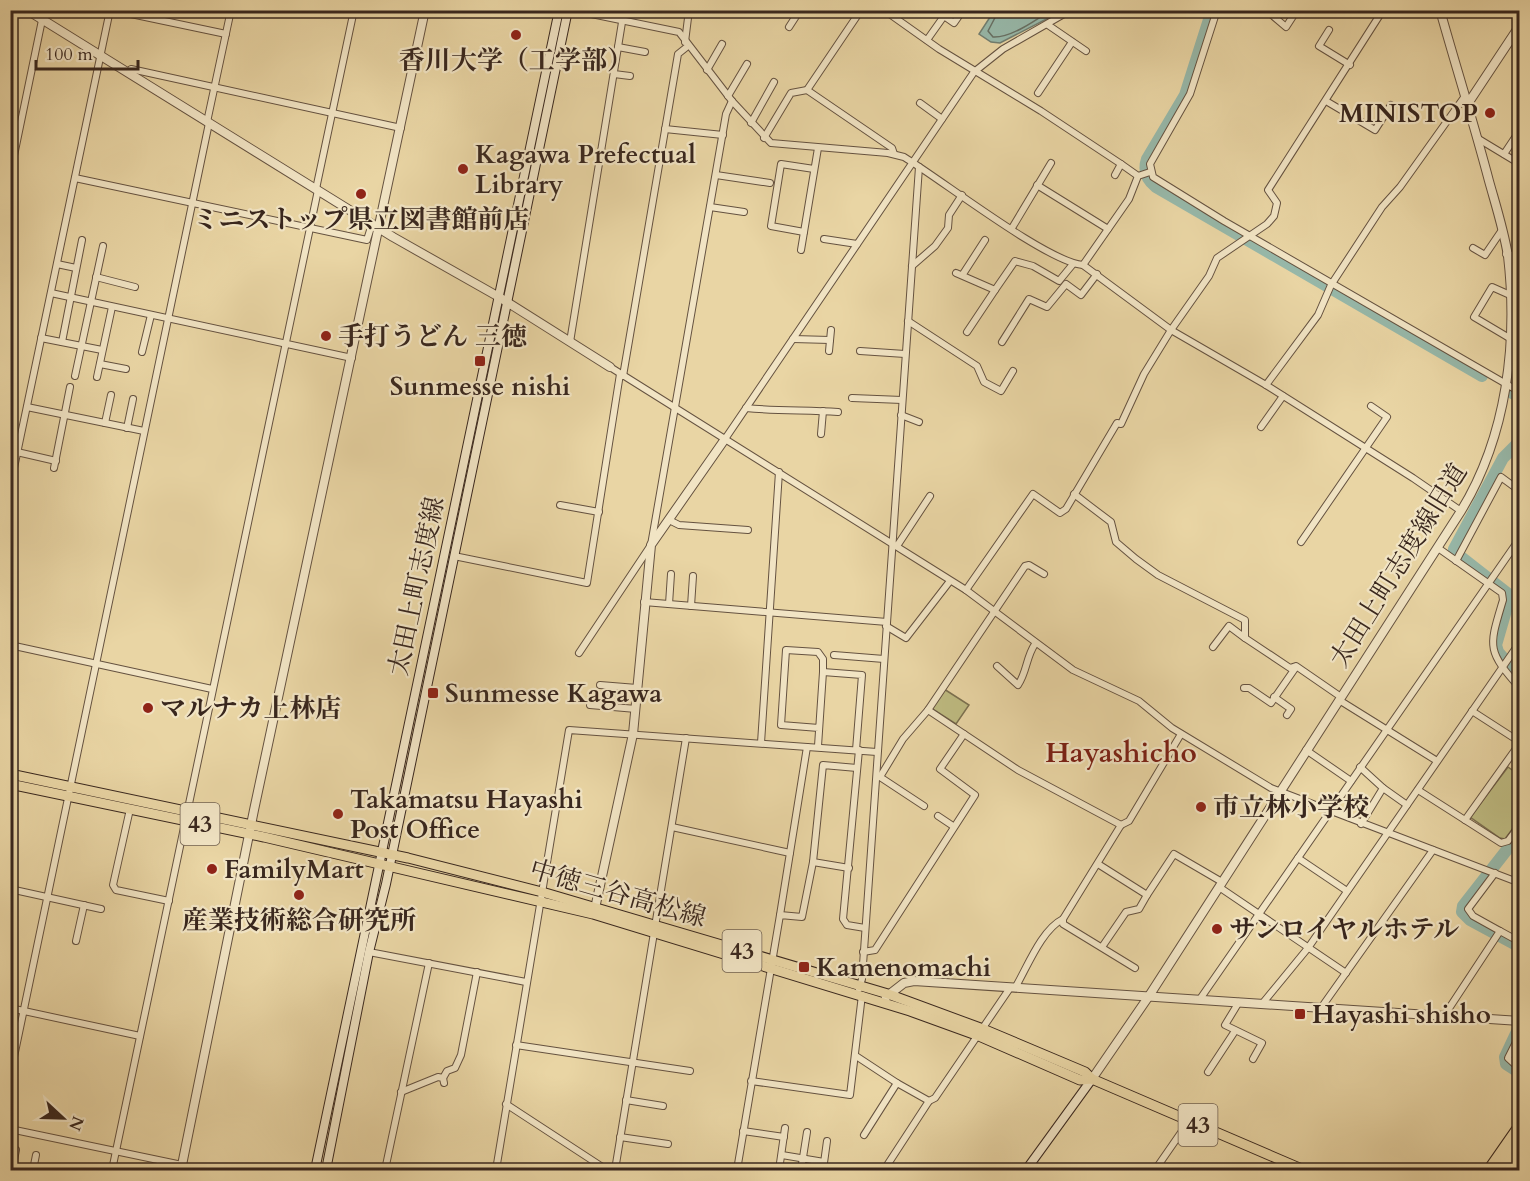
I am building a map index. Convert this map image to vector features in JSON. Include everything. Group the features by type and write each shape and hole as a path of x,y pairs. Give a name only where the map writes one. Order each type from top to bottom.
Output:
{"highway":[{"path":"1494,1170 1520,1134"},
{"path":"1505,1170 1520,1149"},
{"path":"1512,1170 1520,1159"}],"main road":[{"name":"太田上町志度線","path":"326,1170 369,952 392,855 454,556 559,10"},
{"name":"太田上町志度線","path":"315,1170 378,864 570,10"},
{"name":"中徳三谷高松線","path":"10,774 130,809 250,834 389,867 541,896"},
{"name":"中徳三谷高松線","path":"10,783 188,810 381,852 653,928 860,992 880,1001 981,1033"},
{"name":"中徳三谷高松線","path":"860,992 890,994 981,1033 1080,1080 1092,1079 1297,1169"},
{"path":"1026,1170 1092,1079"},
{"path":"1488,1170 1520,1124"}],"street":[{"path":"27,10 380,230 503,300 895,544 966,590 1035,644 1073,670 1139,701 1181,734 1278,792 1520,883"},
{"path":"10,487 13,460 17,452 27,407 111,10 226,34"},
{"path":"10,1076 231,10"},
{"path":"112,1170 354,10"},
{"path":"10,1129 117,1150 181,1168 425,12 414,10"},
{"path":"570,10 679,32 730,99 764,138 776,145 894,154 912,162 1012,228 1073,264 1083,265 1171,330 1266,385 1432,490 1461,511"},
{"path":"570,342 624,10"},
{"path":"454,556 587,584 678,54 687,44 689,10"},
{"path":"789,27 800,10"},
{"path":"807,90 861,10"},
{"path":"884,10 974,72 1041,111 1140,176"},
{"path":"927,40 944,16 954,23 963,10"},
{"path":"579,653 974,72 1003,49 1071,10"},
{"path":"1150,172 1156,152 1190,94 1217,10"},
{"path":"1266,10 1274,13 1286,27 1297,10"},
{"path":"966,590 1033,494 1060,513 1066,509 1117,423 1121,424 1144,374 1171,330 1209,276 1217,258 1251,237 1274,216 1277,203 1268,190 1299,138 1350,65 1383,10"},
{"name":"太田上町志度線旧道","path":"1092,1079 1149,996 1278,792 1438,548 1461,511 1493,439 1506,384 1510,353 1507,254 1478,138 1440,10"},
{"path":"10,175 42,20"},
{"path":"1048,25 1086,51"},
{"path":"1467,105 1520,25"},
{"path":"1329,30 1317,45 1350,65"},
{"path":"1510,39 1520,45"},
{"path":"1038,93 1072,42"},
{"path":"708,70 722,44"},
{"path":"618,47 645,52"},
{"path":"594,911 633,734 651,545 677,410 726,114 730,99 747,64"},
{"path":"128,73 131,69 401,128"},
{"path":"614,74 630,76"},
{"path":"751,123 774,82"},
{"path":"764,138 791,93 807,90 858,122 892,148 894,154"},
{"path":"1266,385 1318,315 1330,286 1382,207 1400,187 1465,96"},
{"path":"1326,101 1375,130 1391,105"},
{"path":"920,103 942,119"},
{"path":"665,129 723,135"},
{"path":"1504,154 1520,130"},
{"path":"1478,138 1520,164"},
{"path":"801,250 818,148"},
{"path":"1012,228 1051,163"},
{"path":"804,232 771,226 781,164 814,169"},
{"path":"1114,175 1121,164"},
{"path":"751,1081 850,1095 856,1056 878,777 886,624 895,544 901,415 919,167"},
{"path":"1083,265 1129,199 1140,176 1150,172"},
{"path":"1150,172 1160,183 1330,286 1520,392"},
{"path":"716,175 770,183"},
{"path":"75,178 367,240 372,225"},
{"path":"1037,185 1108,229"},
{"path":"912,266 941,239 948,228 948,215 962,195"},
{"path":"710,207 744,212"},
{"path":"1473,248 1485,255 1502,230"},
{"path":"824,239 857,244"},
{"path":"62,342 82,240"},
{"path":"985,240 960,273 995,290"},
{"path":"75,376 103,246"},
{"path":"1507,254 1520,261"},
{"path":"967,333 1015,261 1033,266 1059,281 1073,264"},
{"path":"57,264 76,268"},
{"path":"1002,342 1029,299 1047,308 1066,284 1081,295 1096,274"},
{"path":"96,277 135,287"},
{"path":"1485,282 1510,295"},
{"path":"1492,286 1472,320 1511,339"},
{"path":"51,293 352,358"},
{"path":"97,377 112,307"},
{"path":"142,352 151,315"},
{"path":"908,321 977,366 984,382 999,394 1013,371"},
{"path":"829,351 831,330"},
{"path":"41,338 102,350"},
{"path":"793,339 830,340"},
{"path":"860,351 905,354"},
{"path":"1510,353 1520,358"},
{"path":"100,364 126,369"},
{"path":"17,452 55,464 70,387"},
{"path":"105,423 111,395"},
{"path":"1261,428 1283,396"},
{"path":"852,398 902,400"},
{"path":"127,428 133,399"},
{"path":"1301,542 1387,417 1371,406"},
{"path":"27,407 144,431"},
{"path":"746,408 786,412 794,409 838,412"},
{"path":"821,434 822,411"},
{"path":"901,415 919,422"},
{"path":"761,743 779,472"},
{"path":"1458,557 1501,477 1520,491"},
{"path":"1074,494 1110,522 1116,542 1136,560 1158,575 1245,620 1245,638"},
{"path":"895,544 930,496"},
{"path":"560,505 599,512"},
{"path":"669,520 679,525 748,530"},
{"path":"1200,999 1520,538"},
{"path":"1438,548 1458,557 1490,580 1503,597 1491,644 1520,688"},
{"path":"878,777 903,739 928,710 1025,566 1044,574"},
{"path":"669,604 671,574"},
{"path":"690,606 693,576"},
{"path":"644,602 886,624 906,638 950,581"},
{"path":"1213,647 1229,626 1290,668 1296,666"},
{"path":"1262,1004 1308,948 1520,642"},
{"path":"997,666 1018,685 1026,671 1028,655 1035,644"},
{"path":"10,645 212,689"},
{"path":"818,746 823,659 818,652 786,651 781,725 819,728"},
{"path":"834,656 884,659"},
{"path":"1296,666 1387,730 1437,761"},
{"path":"1244,688 1249,688 1271,703 1296,666"},
{"path":"823,672 862,675 857,768 843,919 847,925 865,928"},
{"path":"600,685 638,688"},
{"path":"1274,698 1291,709 1287,715"},
{"path":"590,705 636,709"},
{"path":"928,710 1018,770 1121,825"},
{"path":"1465,820 1520,743 1472,711"},
{"path":"496,1170 569,730 878,752"},
{"path":"863,952 875,950 944,847 954,826 975,795 940,769 964,734"},
{"path":"884,1170 929,1101 934,1098 981,1033 1041,943 1056,923 1063,919 1121,825 1129,821 1181,734"},
{"path":"615,1170 686,738"},
{"path":"737,1170 807,747"},
{"path":"1306,750 1351,781"},
{"path":"780,915 802,917 813,862 823,765 857,768"},
{"path":"1360,767 1407,806"},
{"path":"878,777 924,806"},
{"path":"1361,824 1383,788"},
{"path":"1418,790 1501,843 1508,841 1520,825"},
{"path":"130,809 113,885 116,890 169,901"},
{"path":"938,816 954,826"},
{"path":"672,827 790,853"},
{"path":"1321,1008 1433,850"},
{"path":"1102,947 1126,912 1138,909 1174,854 1221,885 1259,915 1346,973"},
{"path":"1298,858 1347,891"},
{"path":"813,862 849,868"},
{"path":"1098,864 1147,895"},
{"path":"1491,872 1468,909 1473,916 1498,934 1520,942"},
{"path":"10,889 101,909"},
{"path":"76,941 84,905"},
{"path":"1063,919 1064,924 1135,968"},
{"path":"1444,1016 1498,934"},
{"path":"369,952 526,982"},
{"path":"385,1170 429,963"},
{"path":"401,1092 438,1077 443,1081 447,1071 455,1068 461,1055 477,972"},
{"path":"880,1001 904,983 914,981 1518,1021"},
{"path":"1239,1002 1224,1025 1252,1036 1262,1043 1253,1059"},
{"path":"10,1008 140,1036"},
{"path":"1208,1072 1235,1031"},
{"path":"1520,1034 1508,1058 1520,1069"},
{"path":"516,1045 690,1071"},
{"path":"856,1056 929,1101"},
{"path":"864,1136 897,1083"},
{"path":"626,1100 663,1106"},
{"path":"506,1104 607,1170"},
{"path":"1155,1170 1189,1121"},
{"path":"779,1170 786,1128"},
{"path":"743,1131 784,1137"},
{"path":"801,1170 807,1132"},
{"path":"620,1137 668,1144"},
{"path":"823,1170 827,1141"},
{"path":"12,1170 16,1150"},
{"path":"33,1170 36,1155"},
{"path":"782,1155 824,1162"}],"shaded area":[{"path":"1515,266 1519,269 1519,356 1515,353"},
{"path":"944,689 969,705 956,724 931,708"},
{"path":"1508,767 1519,775 1519,820 1505,839 1500,838 1470,817"}],"water":[{"path":"994,11 1062,11 1000,43 991,42 979,34"}],"waterway":[{"path":"1212,10 1185,95 1147,159 1145,171 1150,181 1156,187 1482,376"},
{"path":"1510,392 1520,397"},
{"path":"1520,441 1503,458 1454,549 1507,593 1509,600 1496,645 1498,652 1520,677"},
{"path":"1520,833 1463,906 1462,912 1470,920 1520,947"},
{"path":"1520,1025 1505,1057 1506,1064 1520,1073"}],"place":[{"name":"香川大学（工学部）","path":"516,35"},
{"name":"MINISTOP","path":"1490,113"},
{"name":"Kagawa Prefectual Library","path":"463,169"},
{"name":"ミニストップ県立図書館前店","path":"361,194"},
{"name":"手打うどん 三徳","path":"326,336"},
{"name":"Sunmesse nishi","path":"480,361"},
{"name":"Sunmesse Kagawa","path":"433,693"},
{"name":"マルナカ上林店","path":"148,708"},
{"name":"市立林小学校","path":"1201,807"},
{"name":"Takamatsu Hayashi Post Office","path":"338,814"},
{"name":"FamilyMart","path":"212,869"},
{"name":"産業技術総合研究所","path":"299,895"},
{"name":"サンロイヤルホテル","path":"1217,929"},
{"name":"Kamenomachi","path":"804,967"},
{"name":"Hayashi shisho","path":"1300,1014"}],"district":[{"name":"Hayashicho","path":"1121,752"}]}
